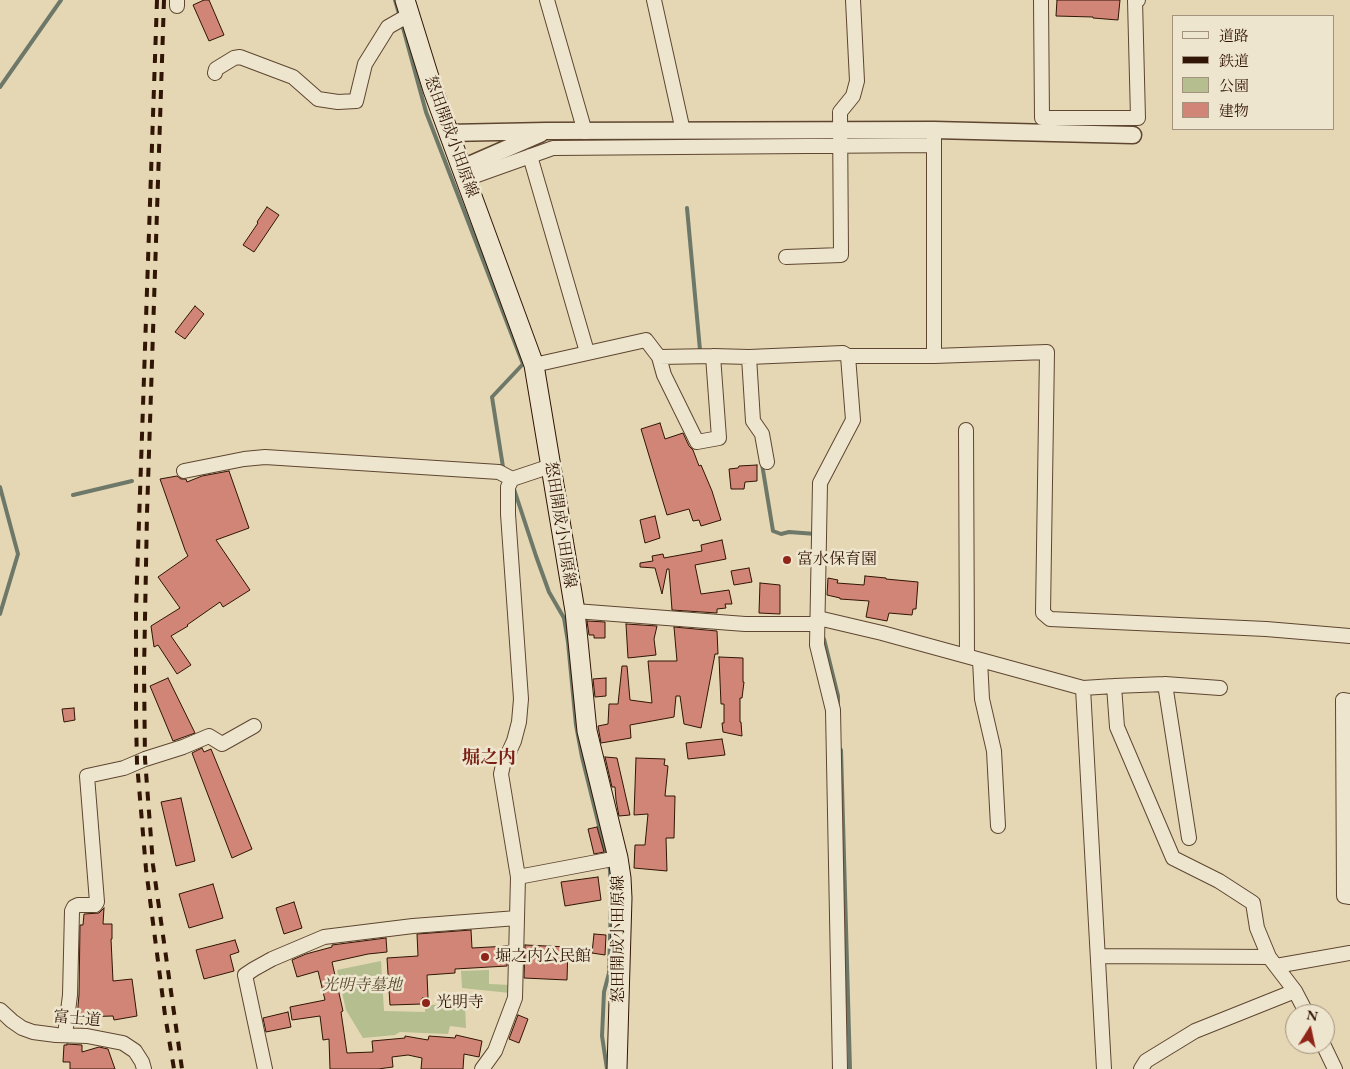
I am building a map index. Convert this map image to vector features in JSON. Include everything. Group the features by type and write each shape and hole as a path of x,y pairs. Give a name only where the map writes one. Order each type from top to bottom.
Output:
{"main road":[{"name":"怒田開成小田原線","path":"407,7 448,133 534,365 575,611 587,731 617,858 622,898 617,1069"}],"street":[{"path":"547,0 585,132"},
{"path":"654,0 683,131"},
{"path":"786,257 841,255 840,112 853,96 858,80 853,0"},
{"path":"1041,0 1042,118 1138,118 1135,0 1138,0"},
{"path":"215,73 216,69 234,58 240,57 293,77 318,99 338,102 356,101 365,64 388,27 407,7"},
{"path":"464,173 546,131"},
{"path":"448,133 683,131 840,138"},
{"path":"464,173 553,148 840,138 1133,135"},
{"path":"934,137 934,356"},
{"path":"530,156 587,352"},
{"path":"534,365 646,340 659,357 664,375 697,442 719,438 712,356"},
{"path":"659,357 843,353 848,356 934,356 1047,352 1043,613 1050,619 1266,629 1350,636"},
{"path":"749,356 753,421 762,434 767,462"},
{"path":"840,1069 833,710 817,645 820,483 852,420 848,356"},
{"path":"966,430 974,658 994,751 998,826"},
{"path":"184,471 244,459 265,457 499,472 512,479"},
{"path":"482,1069 495,1051 515,998 518,877 501,774 514,741 519,722 521,699 508,514 508,487 512,479 551,466"},
{"path":"575,611 745,624 818,621 882,633 1084,688 1165,684 1220,688"},
{"path":"1165,684 1189,838"},
{"path":"1114,686 1118,727 1173,858 1219,881 1252,903 1257,928 1273,961 1295,991 1302,1004"},
{"path":"1084,688 1104,1069"},
{"path":"1350,701 1343,700 1344,896 1350,897"},
{"path":"65,1034 70,995 72,911 78,905 95,905 97,902 87,776 124,768 209,736 222,744 254,726"},
{"path":"518,877 617,858"},
{"path":"265,1069 244,975 254,969 272,959 324,937 413,926 517,918"},
{"path":"1098,956 1273,961 1350,953"},
{"path":"1141,1069 1146,1061 1196,1031 1295,991"},
{"name":"富士道","path":"0,1010 12,1022 33,1032 87,1036 123,1043 139,1056 144,1069"},
{"path":"1328,1054 1336,1069"}],"green space":[{"name":"光明寺墓地","path":"381,961 384,1011 425,1012 425,1005 465,1004 466,1028 450,1026 448,1034 400,1032 395,1035 363,1038 346,1010 337,970"},
{"path":"489,970 489,984 511,985 510,993 462,988 461,971"}],"building":[{"path":"209,0 224,35 209,41 193,5"},
{"path":"1057,0 1120,0 1118,20 1056,16"},
{"path":"267,207 279,215 254,252 243,245"},
{"path":"195,306 204,314 185,339 175,332"},
{"path":"660,423 665,439 683,433 693,450 699,466 701,465 721,520 701,526 699,520 693,521 689,509 667,515 641,429"},
{"path":"757,465 757,481 745,482 744,489 731,489 729,469 738,468 739,466"},
{"path":"229,471 249,528 216,540 250,590 223,607 220,602 171,636 191,665 177,674 158,645 154,647 151,626 180,608 158,577 188,556 160,479 177,476 181,479 186,479 187,482 202,476"},
{"path":"655,516 660,538 645,543 640,520"},
{"path":"722,540 726,559 695,565 701,594 729,590 732,604 725,604 726,608 717,609 717,613 672,610 669,569 667,569 662,594 655,568 640,567 640,563 653,561 652,556 663,554 664,558 702,551 701,545"},
{"path":"749,568 752,582 734,585 731,571"},
{"path":"865,576 918,582 916,609 913,609 912,615 889,613 887,621 866,617 869,601 840,599 827,595 828,578 838,580 837,583 864,585"},
{"path":"760,583 780,585 780,614 759,613"},
{"path":"587,621 605,622 605,638 594,638 594,635 589,635"},
{"path":"626,624 657,626 654,639 656,655 628,658"},
{"path":"674,627 717,631 718,654 715,654 701,728 684,724 680,696 676,696 674,717 630,725 631,738 601,743 598,726 608,724 609,704 618,704 622,666 627,666 630,700 652,703 648,661 677,661"},
{"path":"719,657 743,658 744,682 742,698 740,698 742,736 723,732 724,704 721,704"},
{"path":"168,678 195,733 173,741 150,686"},
{"path":"606,678 606,696 595,697 593,679"},
{"path":"74,708 75,720 64,722 62,709"},
{"path":"722,739 725,755 688,759 686,743"},
{"path":"202,748 204,752 211,749 252,849 232,858 192,753"},
{"path":"605,757 617,758 630,815 619,816 615,787 612,787"},
{"path":"636,758 665,759 664,765 668,766 665,796 675,796 674,838 666,838 667,871 634,868 635,845 645,845 648,814 634,815"},
{"path":"181,798 195,861 176,866 161,802"},
{"path":"597,827 604,852 594,854 588,829"},
{"path":"598,877 601,900 565,906 561,882"},
{"path":"213,884 223,918 189,928 179,894"},
{"path":"294,902 302,928 284,934 276,908"},
{"path":"104,908 103,924 112,924 113,981 132,979 137,1016 114,1020 113,1016 77,1017 80,925 83,925 84,914 99,913"},
{"path":"471,930 472,948 508,946 507,966 455,969 455,973 427,975 428,998 422,998 422,1004 390,1005 387,958 418,956 417,934"},
{"path":"594,934 606,935 605,955 592,953"},
{"path":"386,938 387,952 332,962 343,1011 341,1012 347,1053 373,1052 372,1041 405,1038 405,1036 428,1040 429,1036 455,1038 456,1035 482,1041 479,1057 464,1054 463,1069 421,1069 422,1058 408,1055 392,1057 393,1067 378,1069 330,1069 329,1039 323,1040 320,1016 292,1020 290,1007 325,1000 318,971 297,977 292,960 332,947 332,945"},
{"path":"235,940 239,952 230,955 234,971 204,979 196,950"},
{"path":"525,945 568,947 567,980 524,978"},
{"path":"288,1012 291,1027 266,1032 263,1018"},
{"path":"518,1015 528,1019 519,1043 509,1039"},
{"path":"64,1045 82,1045 82,1052 99,1047 108,1049 115,1069 70,1069 70,1062 63,1062"}],"waterway":[{"path":"0,87 61,0"},
{"path":"395,0 400,17"},
{"path":"402,24 426,112 523,364 492,397 505,471"},
{"path":"687,208 700,350"},
{"path":"762,464 773,531 781,534 789,532 816,534"},
{"path":"73,495 132,481"},
{"path":"513,486 549,592 564,618 576,725 610,870 609,973 604,992 602,1036 607,1069"},
{"path":"0,487 18,554 0,614"},
{"path":"824,639 838,696 838,705"},
{"path":"841,750 850,1069"}],"railway":[{"path":"157,0 136,609 136,718 137,763 146,869 174,1069"},
{"path":"164,0 147,513 144,671 145,759 153,865 182,1069"}],"place":[{"name":"富水保育園","path":"787,560"},
{"name":"堀之内公民館","path":"485,957"},
{"name":"光明寺","path":"426,1003"}],"district":[{"name":"堀之内","path":"489,758"}]}
